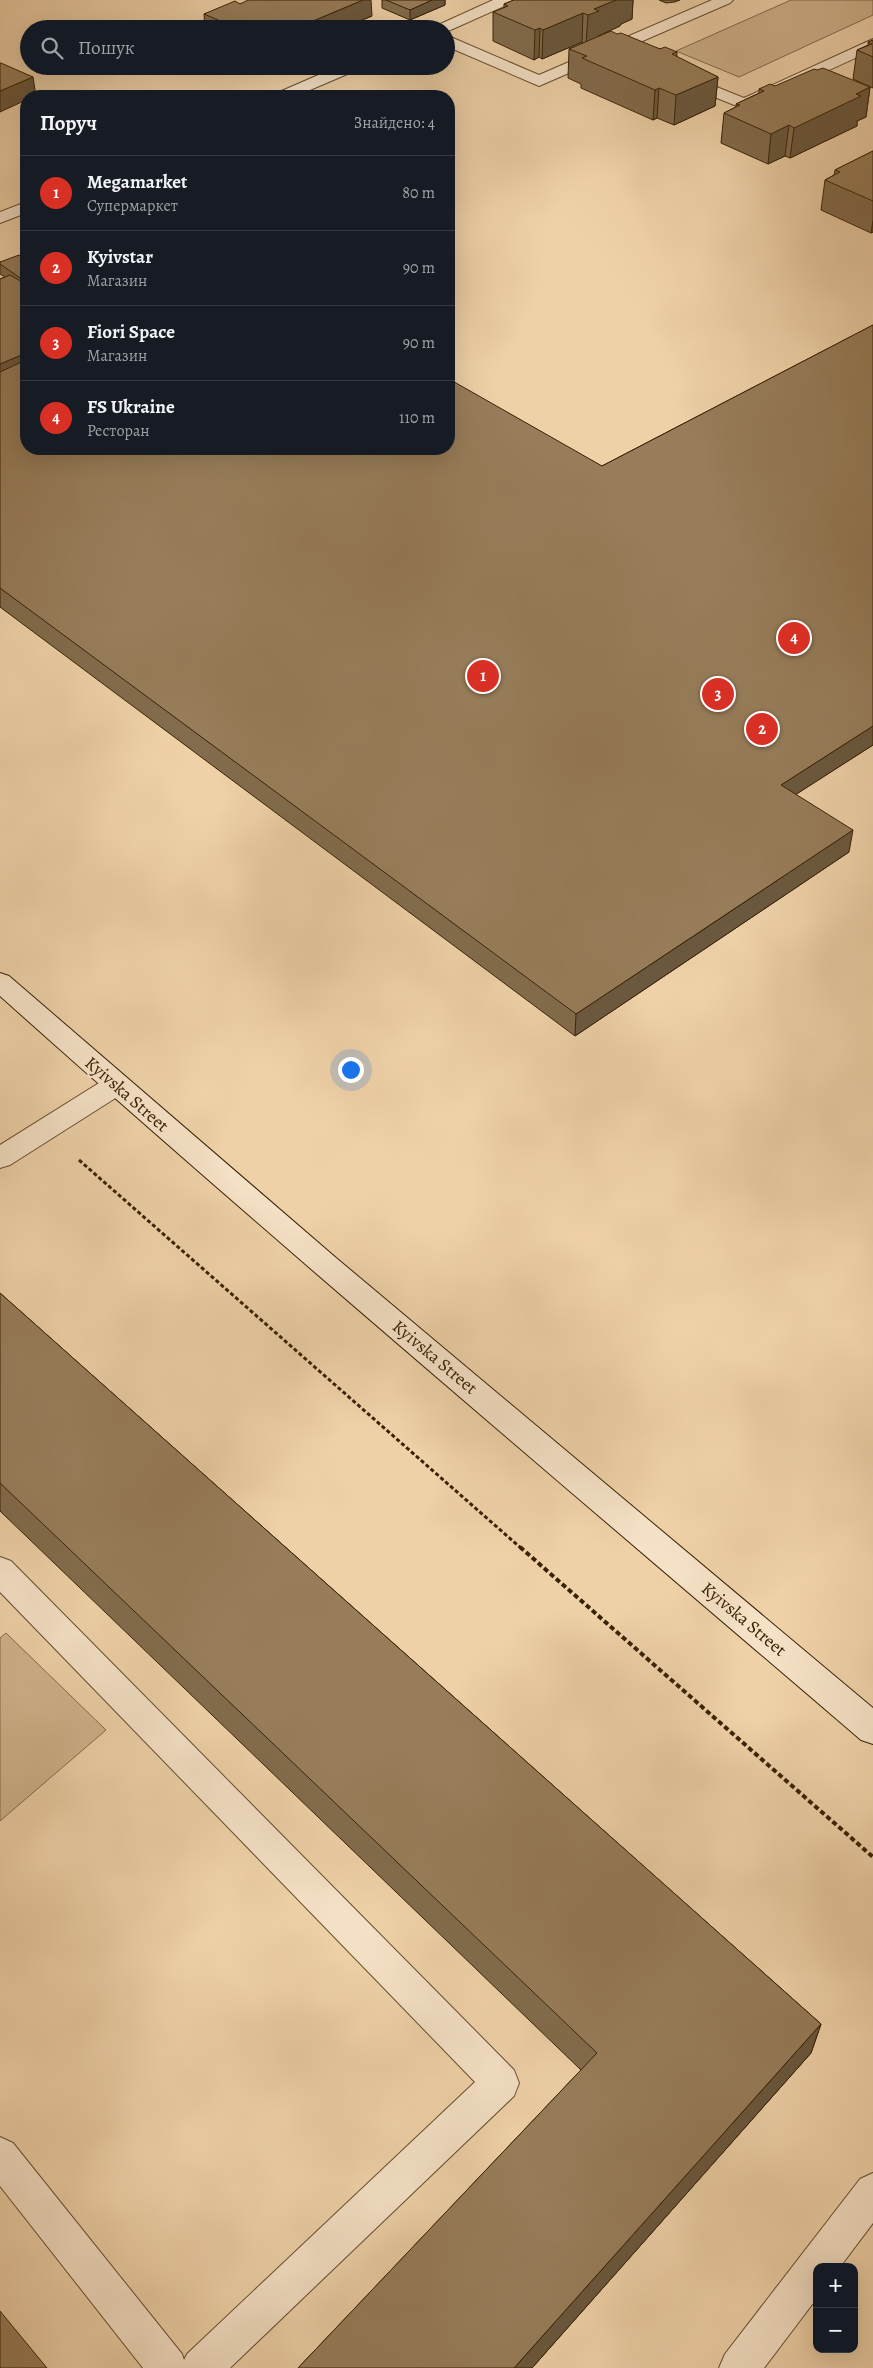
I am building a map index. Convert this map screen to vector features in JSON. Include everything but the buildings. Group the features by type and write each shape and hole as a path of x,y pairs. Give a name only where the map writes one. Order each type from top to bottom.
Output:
{"street":[{"path":"455,23 506,0"},
{"path":"455,44 539,81 725,0"},
{"path":"727,112 873,44"},
{"path":"613,49 630,56"},
{"path":"666,71 744,104"},
{"path":"297,90 332,75"},
{"path":"0,218 20,209"},
{"name":"Kyivska Street","path":"0,982 116,1085 873,1729"},
{"path":"0,1158 116,1085"},
{"path":"0,1571 501,2083 201,2368"},
{"path":"0,2156 168,2368"},
{"path":"739,2368 873,2192"}],"path":[{"path":"45,1130 873,1857"}],"shaded area":[{"path":"791,0 873,0 873,15 739,77 676,51"},
{"path":"6,1633 106,1730 0,1821 0,1638"}],"place":[{"name":"FS Ukraine","path":"794,638"},
{"name":"Megamarket","path":"483,676"},
{"name":"Fiori Space","path":"718,694"},
{"name":"Kyivstar","path":"762,729"}]}
